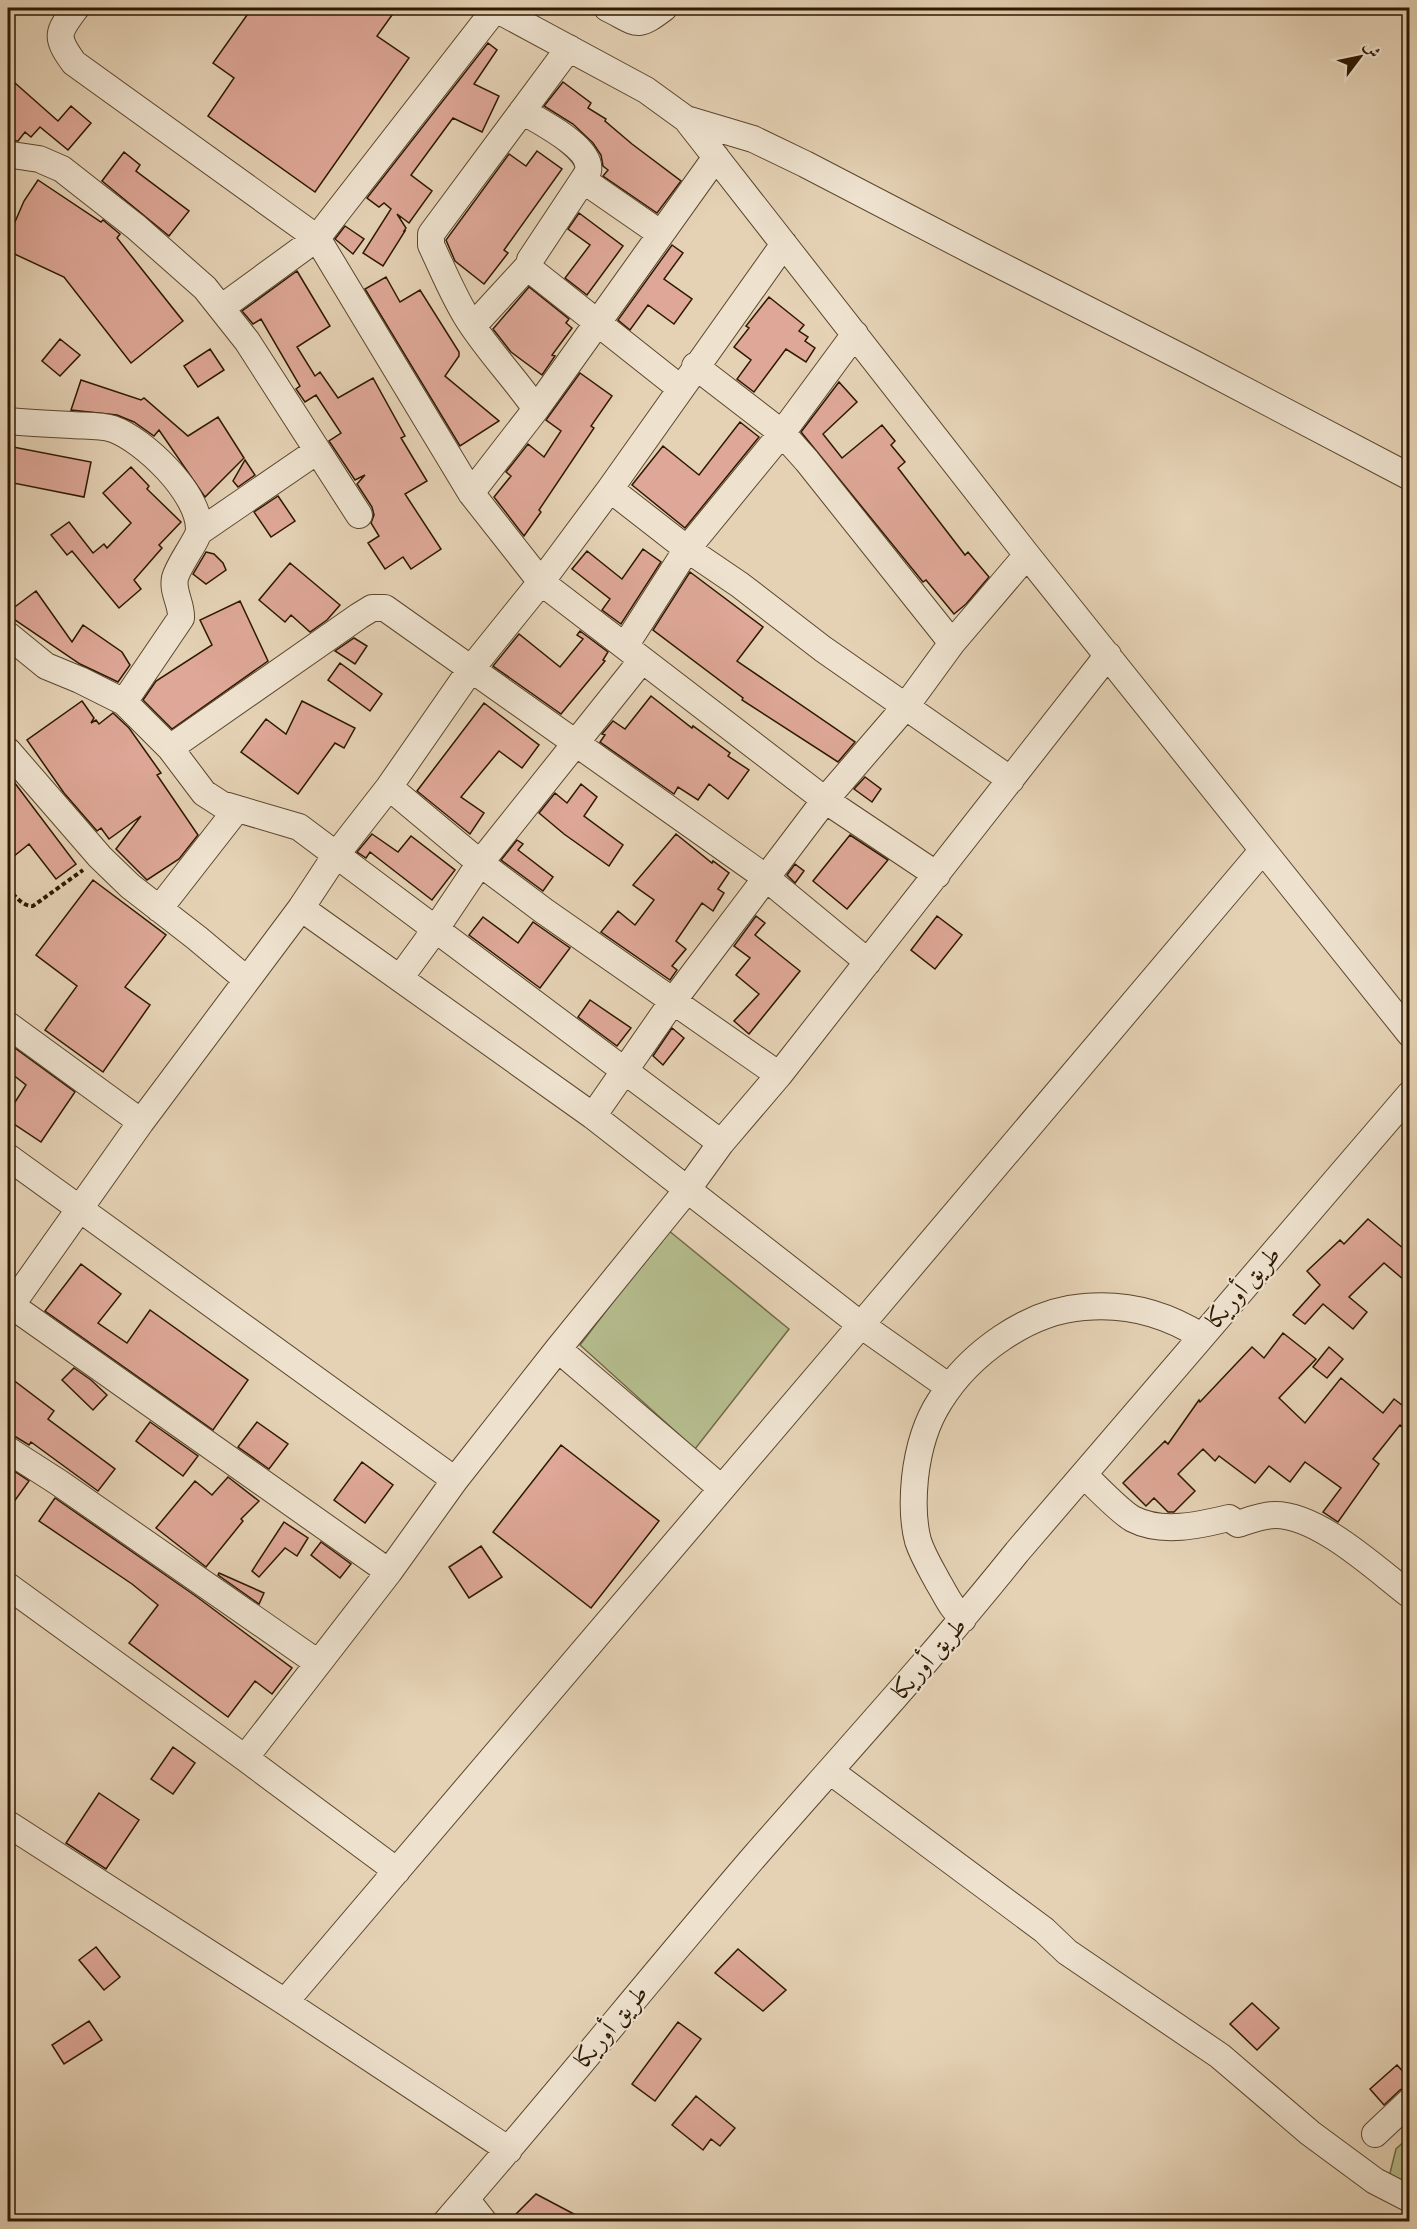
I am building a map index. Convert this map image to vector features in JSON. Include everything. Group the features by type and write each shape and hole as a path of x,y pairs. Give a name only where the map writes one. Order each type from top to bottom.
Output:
{"street":[{"path":"76,8 61,28 60,38 64,49 74,63 317,238 471,493 541,582 825,800 937,875"},
{"path":"221,308 317,238 495,8 646,90 686,119 1027,555 1410,1034"},
{"path":"607,8 639,23 645,22 664,8"},
{"path":"536,409 473,327 440,265 431,244 431,234 568,48"},
{"path":"473,327 528,265 588,171 588,164 573,143 522,111"},
{"path":"686,119 753,139 805,164 1410,477"},
{"path":"8,156 39,159 62,169 157,244 205,288 247,341 359,515"},
{"path":"471,493 536,409 716,157"},
{"path":"584,180 661,234"},
{"path":"389,1572 9,1306 141,1122 301,908 336,855 389,787 471,669 541,582 610,489 695,366 784,244"},
{"path":"528,265 531,270 680,388"},
{"path":"400,978 480,862 577,742 633,653 687,549 782,434 855,334"},
{"path":"695,366 782,434 807,461 952,644"},
{"path":"8,421 111,428 128,436 177,479 192,504 198,519 199,532"},
{"path":"124,702 181,618 182,610 177,598 175,581 179,566 199,532 317,451"},
{"path":"610,489 687,549 740,585 823,648 1011,780"},
{"path":"593,1116 673,1001 765,877 825,800 906,706 952,644 1027,555"},
{"path":"170,748 372,608 385,608 765,877 868,962"},
{"path":"8,635 46,666 124,702 170,748 204,793 221,804 299,827 721,1143"},
{"path":"245,1758 389,1572 455,1480 687,1190 721,1143 779,1075 1108,655"},
{"path":"8,751 100,857 130,886 197,938 247,981"},
{"path":"389,787 544,911 779,1075"},
{"path":"159,909 237,809"},
{"path":"285,2002 1262,851"},
{"path":"301,908 593,1116 861,1325 949,1387"},
{"path":"8,1025 141,1122"},
{"name":"طريق أوريكا","path":"446,2222 509,2150 680,1943 963,1619 1017,1552 1410,1094"},
{"path":"8,1157 455,1480"},
{"path":"963,1619 951,1606 925,1560 918,1539 915,1510 918,1458 926,1429 949,1387 968,1367 1014,1331 1037,1319 1072,1309 1106,1306 1130,1308 1157,1314 1180,1323 1201,1336"},
{"path":"558,1349 721,1488"},
{"path":"8,1450 318,1663"},
{"path":"1084,1475 1132,1518 1153,1525 1173,1527 1229,1518 1238,1524 1275,1515 1316,1527 1357,1552 1410,1595"},
{"path":"8,1586 396,1871"},
{"path":"830,1771 1044,1930 1067,1952 1220,2056 1310,2133 1375,2181 1410,2199"},
{"path":"8,1824 285,2002 509,2150"},
{"path":"1375,2134 1410,2101"},
{"path":"466,2199 484,2222"}],"path":[{"path":"8,888 21,902 33,906 100,857"}],"green space":[{"path":"668,1230 789,1329 695,1449 580,1345"},
{"path":"1409,2137 1409,2184 1389,2177 1396,2149"}],"building":[{"path":"252,8 397,8 377,36 409,58 315,192 208,116 234,78 213,63"},
{"path":"488,43 497,50 474,84 499,96 482,132 453,118 411,175 432,191 409,223 397,214 406,228 383,266 363,253 391,209 384,203 379,207 367,198"},
{"path":"563,82 591,103 588,108 606,119 605,121 632,144 681,181 657,213 603,176 608,170 603,166 601,155 593,143 573,124 544,106"},
{"path":"15,83 58,121 71,106 91,123 68,150 40,127 31,137 25,132 18,141 8,141 8,91"},
{"path":"537,151 562,169 504,250 508,253 484,284 455,261 446,240 509,154 526,166"},
{"path":"124,152 140,165 136,171 189,211 169,236 102,181"},
{"path":"38,180 101,222 103,220 120,234 117,238 183,321 131,363 64,277 8,251 8,238 24,201"},
{"path":"579,213 623,246 587,295 565,278 590,245 568,229"},
{"path":"345,226 364,239 353,254 335,239"},
{"path":"672,245 683,253 664,279 692,299 674,324 648,305 630,330 618,320"},
{"path":"297,271 330,326 297,347 315,376 320,372 338,398 373,378 405,436 401,438 427,481 405,494 441,549 411,569 403,557 385,569 368,543 379,536 371,523 374,515 372,507 357,484 365,475 355,480 329,441 341,433 316,395 305,402 296,389 300,386 261,319 253,324 242,311"},
{"path":"386,277 400,302 420,290 459,352 459,356 445,376 499,421 460,446 365,289"},
{"path":"529,287 569,319 566,323 572,328 552,355 555,356 542,375 511,352 493,329"},
{"path":"769,297 804,325 799,331 808,337 805,341 815,348 806,362 786,349 754,392 737,379 751,360 734,347 749,328 746,326"},
{"path":"60,339 80,355 60,376 42,361"},
{"path":"210,349 224,370 198,387 184,366"},
{"path":"580,373 612,396 591,426 594,428 524,536 494,497 511,476 506,472 528,444 544,457 561,431 546,420"},
{"path":"81,380 141,400 144,398 188,436 218,417 244,458 205,497 159,430 154,436 134,422 117,415 71,410"},
{"path":"839,382 857,402 823,434 842,458 882,425 895,441 891,445 905,462 898,468 965,555 968,552 989,577 966,604 954,614 926,580 923,582 801,432"},
{"path":"740,422 759,437 685,528 632,485 663,446 699,475"},
{"path":"13,447 91,462 84,497 8,482"},
{"path":"245,460 255,475 238,487 233,481"},
{"path":"131,467 149,486 147,489 181,522 159,545 162,548 134,580 141,589 119,608 72,551 67,555 51,535 69,522 93,553 104,544 107,548 131,523 103,493"},
{"path":"278,496 295,521 271,537 254,512"},
{"path":"643,549 661,562 621,624 602,610 610,599 572,569 587,551 622,579"},
{"path":"206,552 214,554 226,570 206,584 193,574"},
{"path":"290,563 340,605 327,620 310,632 291,615 285,622 259,600"},
{"path":"690,572 763,627 737,661 855,742 838,762 742,700 743,698 653,630"},
{"path":"36,591 72,642 83,625 122,652 130,665 118,682 80,664 8,615 8,612"},
{"path":"240,601 268,661 172,729 143,700 156,681 212,645 200,620"},
{"path":"580,631 608,652 603,660 605,661 561,714 493,666 519,634 560,667 583,639 577,635"},
{"path":"354,638 367,646 355,664 335,651"},
{"path":"340,663 382,694 370,711 328,680"},
{"path":"651,696 692,728 693,726 730,753 728,756 749,770 728,799 709,784 698,800 678,787 674,794 600,742 605,735 602,734 613,721 625,729"},
{"path":"82,701 94,718 91,723 96,720 99,724 113,713 129,728 161,773 157,775 198,835 179,859 147,880 116,849 141,816 109,839 101,828 97,831 64,793 27,740"},
{"path":"302,701 355,728 344,748 335,743 298,794 241,752 266,719 286,734"},
{"path":"484,703 539,745 522,768 499,751 461,797 484,813 470,834 417,791"},
{"path":"8,774 76,864 56,879 29,844 8,861"},
{"path":"865,777 881,789 872,802 854,789"},
{"path":"581,784 597,797 584,816 623,845 609,866 539,813 555,793 567,803"},
{"path":"372,834 398,852 411,836 455,870 432,900 370,852 366,858 357,852"},
{"path":"676,834 712,863 713,861 729,873 718,889 724,893 713,911 702,903 676,941 686,949 672,966 677,970 670,980 601,932 618,911 635,925 654,900 633,885"},
{"path":"850,835 888,860 847,909 813,881"},
{"path":"517,840 523,844 518,850 553,877 543,891 501,860"},
{"path":"795,864 804,871 795,883 787,875"},
{"path":"93,880 166,935 125,987 150,1005 103,1072 45,1030 77,986 36,955"},
{"path":"756,916 765,923 755,935 800,971 749,1034 734,1021 759,994 736,975 750,958 734,946"},
{"path":"937,916 962,935 935,969 911,950"},
{"path":"483,917 518,943 533,922 570,948 540,988 469,935"},
{"path":"590,1000 631,1028 617,1046 578,1017"},
{"path":"672,1028 684,1038 663,1065 653,1056"},
{"path":"8,1043 75,1092 41,1142 8,1120 8,1113 26,1085 8,1071"},
{"path":"1368,1219 1410,1254 1410,1285 1384,1263 1349,1297 1367,1312 1353,1329 1323,1304 1305,1324 1293,1315 1320,1285 1307,1271 1340,1240 1344,1244"},
{"path":"81,1264 121,1294 98,1323 127,1343 150,1310 248,1380 213,1430 45,1311"},
{"path":"1283,1333 1316,1359 1279,1398 1305,1423 1341,1378 1383,1413 1394,1399 1410,1411 1410,1433 1400,1425 1373,1459 1379,1464 1338,1522 1323,1512 1341,1488 1305,1462 1290,1482 1269,1466 1255,1483 1219,1456 1215,1461 1203,1449 1178,1474 1195,1491 1174,1512 1168,1512 1154,1498 1146,1506 1123,1483 1165,1441 1168,1444 1199,1400 1200,1402 1252,1347 1264,1358"},
{"path":"1329,1347 1343,1359 1327,1378 1313,1367"},
{"path":"74,1368 107,1395 93,1410 62,1380"},
{"path":"8,1376 54,1411 48,1419 115,1469 98,1491 31,1442 29,1445 8,1435"},
{"path":"150,1422 198,1456 183,1476 136,1441"},
{"path":"257,1422 288,1444 269,1469 238,1447"},
{"path":"561,1445 659,1521 591,1608 493,1532"},
{"path":"362,1462 393,1485 365,1523 334,1500"},
{"path":"8,1467 29,1481 8,1510"},
{"path":"228,1477 259,1501 241,1519 243,1521 206,1567 156,1528 195,1481 212,1495"},
{"path":"55,1498 197,1597 292,1668 272,1694 255,1681 228,1717 129,1643 158,1605 132,1584 39,1521"},
{"path":"284,1522 308,1538 297,1556 285,1548 259,1577 252,1571"},
{"path":"321,1542 351,1564 340,1578 311,1555"},
{"path":"481,1546 502,1577 469,1598 449,1567"},
{"path":"219,1573 264,1593 259,1604 218,1575"},
{"path":"173,1747 195,1763 173,1794 151,1779"},
{"path":"99,1793 139,1820 106,1869 66,1843"},
{"path":"96,1947 120,1977 104,1990 79,1960"},
{"path":"738,1949 786,1990 763,2011 715,1973"},
{"path":"1252,2003 1279,2028 1257,2050 1230,2024"},
{"path":"89,2021 102,2040 64,2064 52,2045"},
{"path":"678,2022 701,2039 655,2101 632,2084"},
{"path":"1397,2065 1410,2079 1410,2084 1384,2105 1370,2089"},
{"path":"696,2096 735,2128 720,2146 711,2139 703,2150 672,2125"},
{"path":"536,2194 589,2222 508,2222"}]}
